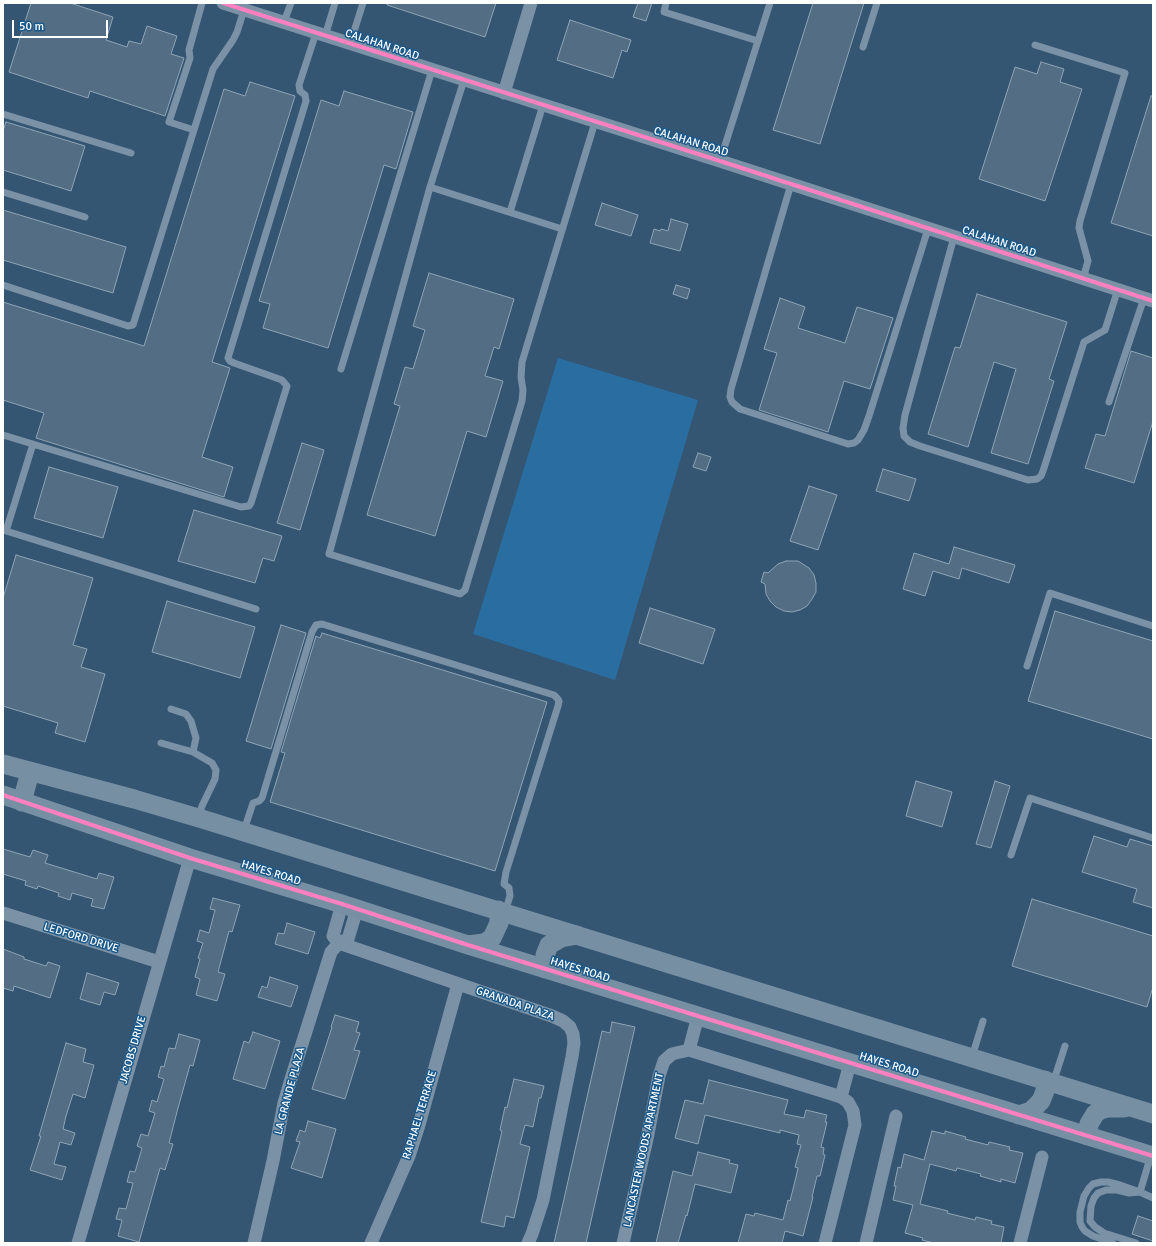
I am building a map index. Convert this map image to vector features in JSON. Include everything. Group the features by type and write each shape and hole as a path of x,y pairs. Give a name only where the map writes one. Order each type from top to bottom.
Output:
{"street":[{"name":"CALAHAN ROAD","path":"223,3 1149,299"},
{"path":"504,93 532,3"},
{"path":"3,764 134,799 198,818 1146,1112"},
{"path":"22,802 30,772"},
{"name":"HAYES ROAD","path":"3,795 190,858 349,906 545,969 1152,1155"},
{"name":"JACOBS DRIVE","path":"78,1243 190,858"},
{"path":"339,943 333,936 349,906"},
{"path":"468,945 484,943 492,938 499,924 501,912"},
{"name":"LEDFORD DRIVE","path":"3,913 159,962"},
{"path":"545,969 545,955 549,945 561,938 578,935"},
{"name":"GRANADA PLAZA","path":"339,943 552,1016 563,1021 570,1027 573,1034 574,1044 572,1057 543,1200 528,1243"},
{"name":"LA GRANDE PLAZA","path":"254,1243 273,1161 284,1103 331,952 339,943"},
{"name":"RAPHAEL TERRACE","path":"371,1243 409,1156 458,984"},
{"path":"698,1016 689,1050 841,1096 848,1102 853,1111 855,1125 825,1243"},
{"name":"LANCASTER WOODS APARTMENT","path":"623,1243 647,1139 659,1076 664,1061 672,1054 689,1050"},
{"path":"841,1096 850,1063"},
{"path":"1019,1115 1031,1111 1041,1101 1049,1082"},
{"path":"1088,1136 1089,1124 1094,1114 1100,1110 1119,1108 1146,1112"},
{"path":"866,1243 896,1116"},
{"path":"1020,1243 1042,1157"}],"lane":[{"path":"194,130 169,122 190,58 190,45 202,3"},
{"path":"284,22 291,3"},
{"path":"3,435 241,507 249,506 252,503 287,386 282,380 234,363 228,358 306,101 305,95 300,91 299,85 335,3"},
{"path":"350,44 363,3"},
{"path":"666,3 664,12 758,41"},
{"path":"720,161 770,3"},
{"path":"863,47 877,3"},
{"path":"3,285 128,326 133,325 213,69 233,40 244,10"},
{"path":"1035,44 1124,73 1080,221 1079,228 1088,261 1084,279"},
{"path":"341,369 432,70"},
{"path":"464,80 430,187 329,554 460,594 465,590 522,401 522,362 595,122"},
{"path":"510,212 544,105"},
{"path":"3,114 130,153"},
{"path":"791,184 731,389 730,397 732,402 740,409 848,444 854,443 858,440 864,430 928,228"},
{"path":"430,187 562,229"},
{"path":"3,192 84,217"},
{"path":"954,237 905,415 903,428 904,436 910,442 920,446 1028,480 1037,479 1043,471 1084,342 1105,330 1118,289"},
{"path":"1109,402 1149,299"},
{"path":"33,444 4,531 256,609"},
{"path":"1027,666 1050,593 1153,626"},
{"path":"243,832 253,803 262,798 312,632 316,625 322,624 449,663 554,696 559,701 506,872 504,884 509,888 510,896 501,912"},
{"path":"171,709 186,714 192,720 196,738 193,752"},
{"path":"161,743 193,752 212,763 216,770 215,779 198,818"},
{"path":"1011,855 1030,798 1153,838"},
{"path":"972,1058 983,1021"},
{"path":"1049,1082 1065,1046"},
{"path":"1140,1192 1152,1155"},
{"path":"1113,1243 1085,1231 1080,1222 1080,1212 1084,1196 1089,1188 1093,1184 1108,1182 1140,1192 1153,1198"},
{"path":"1136,1243 1099,1231 1090,1221 1090,1213 1094,1198 1098,1193 1106,1190 1129,1193 1140,1192"}],"shaded area":[{"path":"558,358 698,400 615,680 473,634"}],"building":[{"path":"31,3 70,3 113,17 106,40 127,47 129,41 141,44 147,26 177,36 171,54 184,58 165,116 90,91 88,98 9,72"},
{"path":"387,3 496,3 485,37 387,5"},
{"path":"638,3 652,3 646,21 633,17"},
{"path":"813,3 864,3 820,144 773,130"},
{"path":"570,20 631,40 627,52 622,50 613,78 557,60"},
{"path":"1041,62 1064,69 1060,82 1082,89 1045,201 979,179 1015,67 1037,74"},
{"path":"250,82 295,96 212,362 230,368 202,457 233,467 224,497 36,438 44,413 3,400 3,302 144,346 224,89 245,96"},
{"path":"344,91 413,112 396,169 384,165 328,348 263,328 270,304 259,301 321,100 339,106"},
{"path":"1151,96 1153,96 1153,236 1111,223"},
{"path":"6,122 85,146 71,191 3,170 3,131"},
{"path":"602,203 638,215 631,236 595,225"},
{"path":"3,210 126,247 113,293 3,260"},
{"path":"671,219 688,224 680,251 650,243 654,229 668,231"},
{"path":"429,273 514,299 499,349 494,347 485,376 503,381 486,437 467,431 435,536 367,515 400,406 394,404 405,367 413,369 425,330 413,326"},
{"path":"676,285 690,289 687,299 673,294"},
{"path":"977,294 1067,322 1049,379 1054,381 1028,464 991,453 1016,369 994,362 968,447 928,434 955,347 960,348"},
{"path":"780,298 805,307 798,328 845,343 857,307 893,318 870,389 844,381 828,432 759,410 777,353 764,349"},
{"path":"1131,351 1153,358 1153,421 1134,483 1085,468 1096,434 1105,436"},
{"path":"302,443 324,450 300,530 277,523"},
{"path":"698,453 711,457 706,471 693,467"},
{"path":"49,467 118,487 103,538 34,518"},
{"path":"883,469 916,479 909,501 876,491"},
{"path":"809,486 837,495 818,550 790,541"},
{"path":"194,510 282,536 274,561 263,558 255,583 178,561"},
{"path":"954,547 1015,565 1009,583 962,568 959,579 933,571 925,596 903,589 914,553 949,564"},
{"path":"16,555 93,578 73,645 87,649 81,667 105,674 85,742 55,733 58,723 3,706 3,598"},
{"path":"786,561 798,561 809,568 814,575 816,583 816,592 807,606 792,612 784,611 776,607 766,594 765,584 761,582 764,572 768,573 778,564"},
{"path":"167,601 255,627 240,678 152,652"},
{"path":"650,608 715,629 703,664 639,643"},
{"path":"1055,611 1153,641 1153,739 1028,701"},
{"path":"281,625 306,633 271,749 246,741"},
{"path":"322,633 547,702 495,871 270,802 285,753 281,752 316,636 320,638"},
{"path":"916,781 952,792 942,827 906,816"},
{"path":"995,781 1010,786 991,848 976,844"},
{"path":"1094,836 1127,847 1130,839 1153,846 1153,908 1133,902 1137,889 1082,872"},
{"path":"3,849 30,857 33,850 48,855 45,863 97,879 99,873 114,877 104,909 91,906 93,899 72,893 70,900 58,896 59,893 38,886 37,889 25,885 26,881 3,874"},
{"path":"213,898 240,905 232,932 229,931 218,972 225,974 217,1001 196,995 200,979 195,977 200,959 198,958 203,943 197,941 200,930 209,933 215,910 210,909"},
{"path":"1032,899 1153,936 1153,987 1147,1007 1012,966"},
{"path":"287,923 315,932 308,954 275,944 278,933 284,934"},
{"path":"3,949 24,957 24,959 46,966 48,962 60,966 50,998 14,986 13,991 3,988"},
{"path":"87,973 119,983 115,995 104,992 100,1005 80,999"},
{"path":"270,977 298,986 291,1007 258,997 262,986 267,988"},
{"path":"335,1015 359,1022 356,1032 360,1033 354,1050 360,1051 345,1099 312,1089"},
{"path":"612,1022 635,1027 586,1243 554,1243 602,1031 610,1033"},
{"path":"253,1032 280,1041 265,1089 233,1079 244,1041 249,1043"},
{"path":"179,1034 200,1040 193,1066 190,1065 178,1108 169,1143 173,1144 165,1170 160,1168 139,1242 118,1236 122,1220 116,1219 119,1208 126,1209 133,1183 127,1182 130,1171 135,1172 142,1148 137,1146 141,1134 148,1136 155,1113 149,1111 152,1100 157,1102 164,1079 158,1077 161,1066 164,1067 169,1048 175,1049"},
{"path":"66,1043 86,1049 83,1062 94,1065 85,1098 73,1094 66,1116 63,1129 75,1133 71,1145 60,1142 54,1164 66,1167 62,1180 30,1170 41,1136 39,1136"},
{"path":"514,1079 544,1086 541,1098 539,1098 533,1127 525,1125 520,1144 530,1147 514,1218 506,1216 504,1227 481,1222 502,1131 500,1130 505,1107 507,1108"},
{"path":"709,1080 788,1100 784,1114 804,1118 806,1110 827,1115 825,1122 827,1122 821,1147 824,1148 823,1154 825,1155 820,1176 817,1176 803,1236 785,1231 782,1243 738,1243 746,1214 754,1216 755,1213 783,1220 788,1200 790,1201 796,1177 798,1168 795,1167 801,1145 797,1144 799,1135 780,1130 780,1133 705,1115 698,1144 675,1138 685,1100 703,1104"},
{"path":"308,1121 336,1129 322,1178 291,1168 300,1142 296,1141 300,1130 305,1132"},
{"path":"932,1131 945,1134 945,1131 966,1137 965,1139 988,1145 989,1142 1010,1147 1009,1150 1023,1153 1015,1183 1001,1179 1001,1182 980,1176 981,1174 957,1168 956,1171 930,1164 920,1204 975,1220 976,1217 992,1221 991,1224 1004,1227 1001,1243 934,1243 905,1233 913,1205 893,1200 898,1167 901,1168 904,1154 924,1160"},
{"path":"698,1152 730,1160 729,1163 738,1165 731,1193 695,1184 678,1243 656,1243 673,1171 692,1176"},
{"path":"1138,1216 1153,1221 1153,1241 1132,1234"}],"cycle path":[{"path":"223,3 1153,301"},
{"path":"3,795 190,858 1153,1156"}]}
